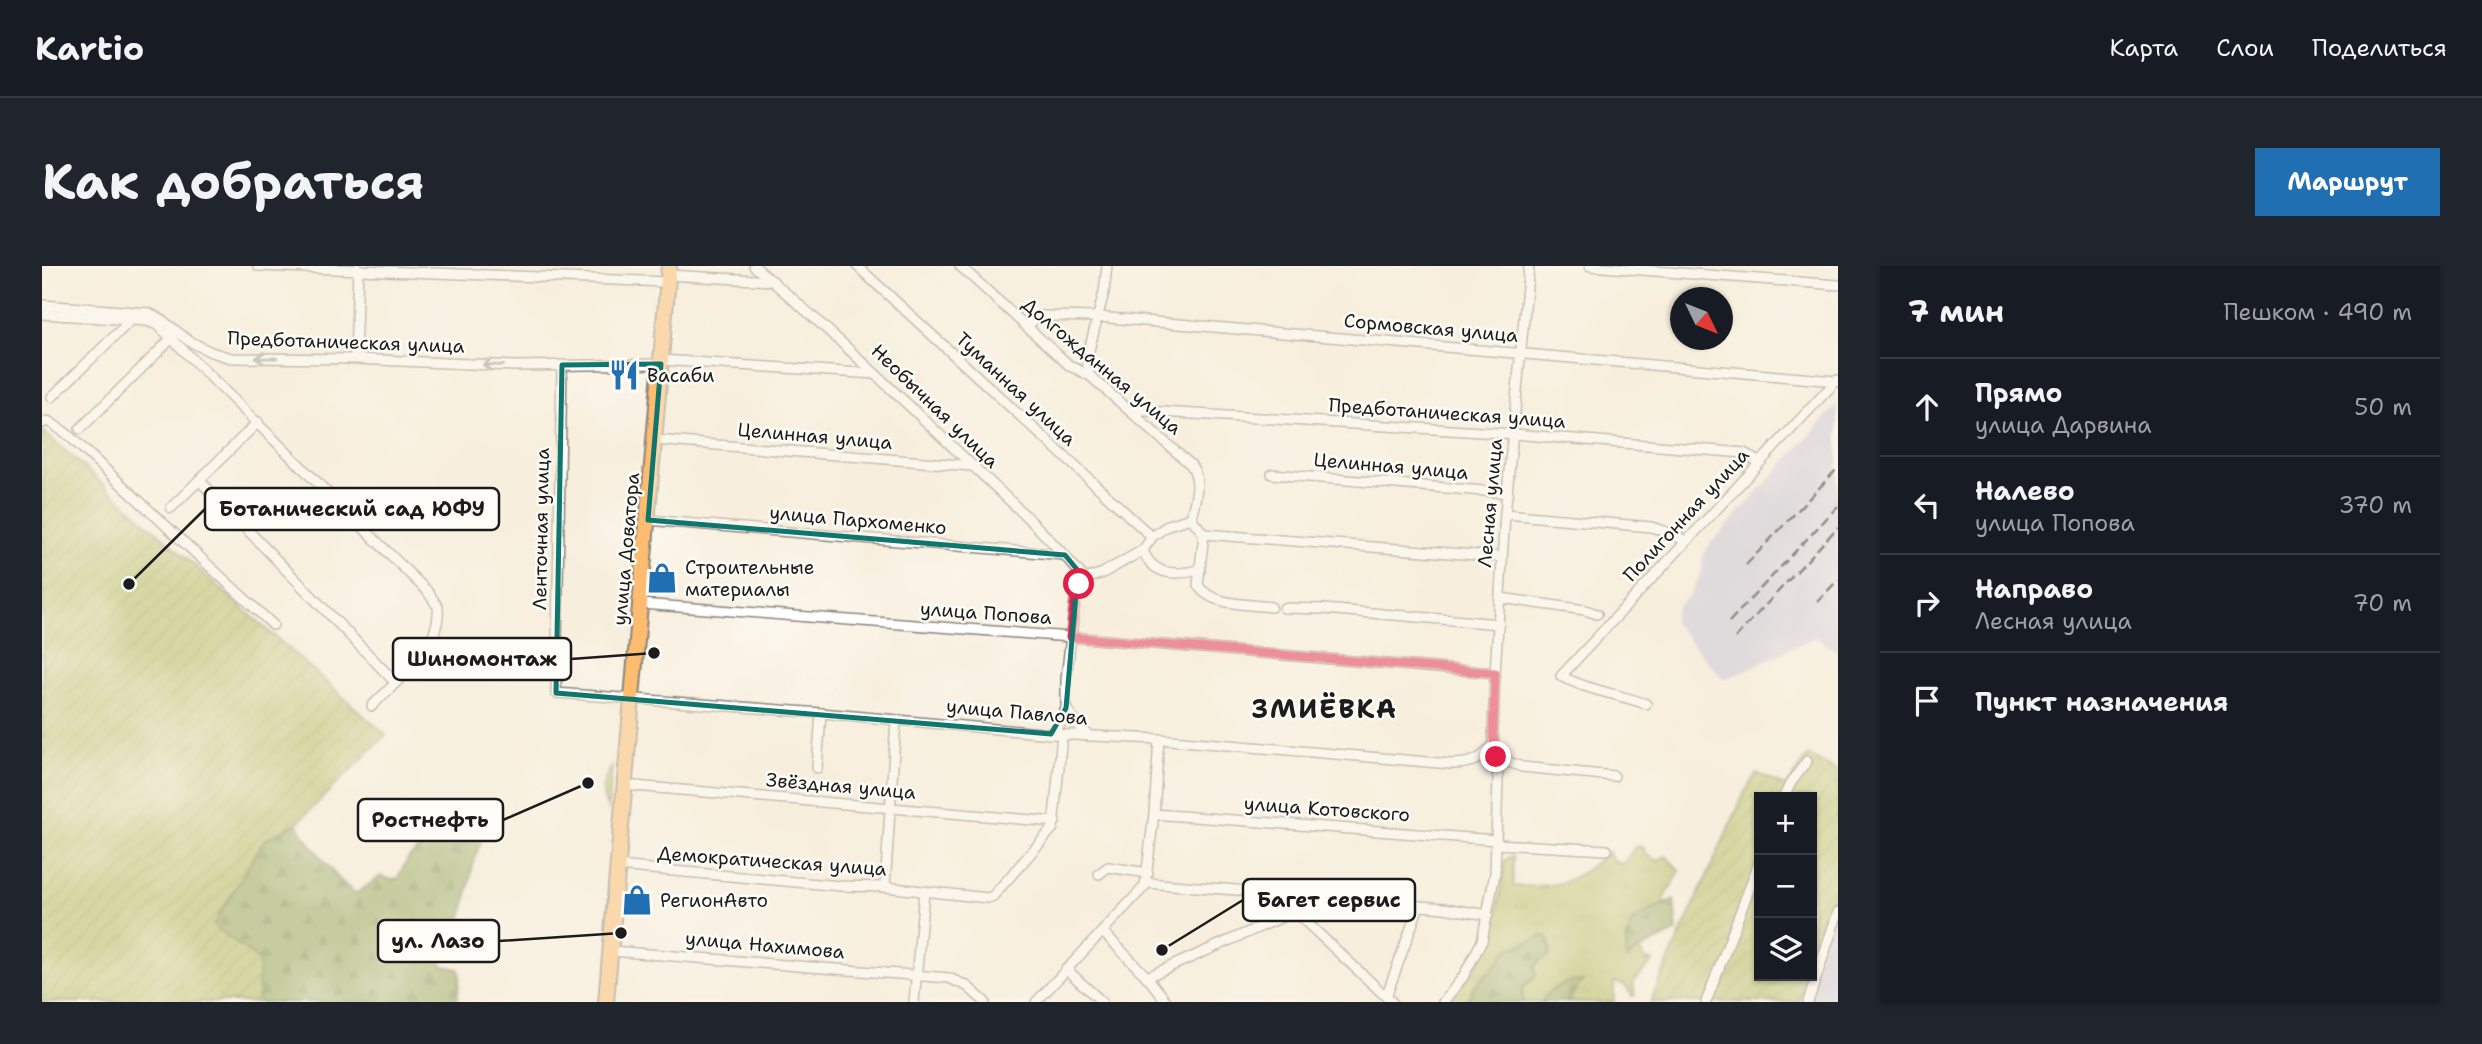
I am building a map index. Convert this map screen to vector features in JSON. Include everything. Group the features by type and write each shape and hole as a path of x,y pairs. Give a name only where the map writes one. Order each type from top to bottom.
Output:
{"main road":[{"name":"улица Доватора","path":"606,1002 668,275"}],"street":[{"path":"258,266 668,275 773,281"},
{"name":"Необычная улица","path":"754,266 875,374 1065,555 1085,579"},
{"name":"Туманная улица","path":"857,266 1152,537"},
{"name":"Долгожданная улица","path":"960,266 1070,366 1088,375 1191,464 1198,480 1191,518"},
{"path":"1088,375 1087,358 1107,266"},
{"name":"Лесная улица","path":"1443,1002 1475,956 1482,940 1495,873 1495,673 1505,514 1529,266"},
{"path":"1590,266 1838,285"},
{"path":"355,359 358,268"},
{"name":"Предботаническая улица","path":"42,305 149,313 189,341 221,356 515,366 661,362 875,374"},
{"path":"42,314 154,323 258,422 435,600 439,614 435,631 422,652 372,706"},
{"name":"Сормовская улица","path":"1028,327 1035,318 1041,316 1098,317 1837,379"},
{"path":"52,397 131,320"},
{"path":"80,429 172,338"},
{"name":"Ленточная улица","path":"556,693 562,365"},
{"name":"Полигонная улица","path":"1646,704 1579,685 1561,676 1837,379"},
{"name":"Предботаническая улица","path":"1130,410 1514,434 1744,453 1759,462"},
{"path":"45,422 66,433 273,625"},
{"path":"171,508 258,422"},
{"name":"Целинная улица","path":"655,440 972,466"},
{"name":"Целинная улица","path":"1272,474 1508,493"},
{"path":"199,481 395,682"},
{"path":"1505,514 1651,527 1685,541"},
{"path":"1051,734 1061,723 1066,708 1070,637 1076,593 1085,579 1103,573 1143,550 1152,537 1168,525 1191,518 1203,534 1198,585 1203,592 1220,600 1271,607"},
{"name":"улица Пархоменко","path":"648,520 1065,555"},
{"path":"1203,534 1502,557"},
{"path":"1143,550 1147,561 1157,569 1174,573 1200,570"},
{"path":"1501,598 1597,614"},
{"name":"улица Попова","path":"641,604 1495,673"},
{"path":"1284,608 1499,624"},
{"name":"улица Павлова","path":"556,693 1451,764 1476,761 1482,758 1494,743"},
{"path":"1066,708 1080,728 1090,736"},
{"path":"817,768 821,713"},
{"path":"885,887 896,720"},
{"path":"1055,822 1062,735"},
{"path":"1035,1002 1142,891 1148,878 1160,739"},
{"path":"1496,757 1522,767 1614,776"},
{"path":"1786,792 1807,761"},
{"name":"Звёздная улица","path":"623,785 1055,822"},
{"name":"улица Котовского","path":"1154,814 1607,850"},
{"name":"Демократическая улица","path":"617,866 789,882 885,887 981,899 993,896 1046,837 1055,822"},
{"path":"1099,874 1108,867 1148,878 1249,891 1272,898 1292,909 1389,1000 1419,906"},
{"path":"1706,1002 1754,876"},
{"path":"914,1002 924,892"},
{"path":"1147,977 1280,918 1292,909 1311,901 1419,906 1488,915"},
{"path":"1808,1002 1838,912"},
{"path":"1103,932 1147,977 1167,1002"},
{"name":"улица Нахимова","path":"611,951 958,980 985,1002"},
{"path":"1066,969 1102,1002"}],"highlighted area":[{"path":"661,364 648,520 1065,555 1085,579 1076,593 1066,708 1051,734 556,693 562,365"}],"shaded area":[{"path":"1838,404 1838,652 1815,637 1723,679 1672,621 1677,607 1690,595 1702,571 1703,554 1711,543"},
{"path":"1838,897 1838,1002 1803,1002 1810,981 1817,981 1817,960"}],"green space":[{"path":"43,431 386,735 297,823 264,840 213,925 259,960 258,1002 42,1002"},
{"path":"1808,756 1838,771 1838,886 1817,949 1817,792 1754,792 1754,981 1806,981 1799,1002 1650,1002 1745,792 1757,773 1786,787"},
{"path":"612,767 608,809 603,788"},
{"path":"481,807 487,808 490,814 474,861 464,910 452,941 440,960 444,966 458,969 460,973 457,1002 73,1002 213,925 264,840 297,823 334,873 357,893 381,876 397,879 409,857 448,825 463,820"},
{"path":"1636,846 1643,847 1646,855 1657,861 1666,856 1680,871 1664,899 1664,904 1649,911 1628,957 1639,949 1647,962 1651,959 1653,962 1633,982 1635,995 1632,996 1625,985 1614,982 1614,1002 1523,1002 1522,988 1533,980 1534,967 1551,950 1548,938 1542,936 1504,953 1500,961 1474,986 1466,1002 1448,1002 1475,968 1495,925 1505,860 1513,855 1513,886 1543,886 1575,877 1608,852 1614,861 1623,864"},
{"path":"1674,900 1677,931 1627,958 1626,942 1631,923"},
{"path":"1542,936 1548,937 1550,955 1534,967 1536,976 1522,988 1523,1002 1466,1002 1474,986 1500,961 1504,953 1511,947"},
{"path":"1583,981 1567,1002 1541,1002 1559,986"}],"railway":[{"path":"1746,565 1838,468"},
{"path":"1729,622 1838,506"},
{"path":"1735,638 1838,527"},
{"path":"1817,602 1838,580"}],"place":[{"name":"Васаби","path":"624,375"},
{"name":"Строительные материалы","path":"662,578"},
{"name":"Ботанический сад ЮФУ","path":"129,584"},
{"name":"Шиномонтаж","path":"654,653"},
{"name":"Ростнефть","path":"588,783"},
{"name":"РегионАвто","path":"637,900"},
{"name":"ул. Лазо","path":"621,933"},
{"name":"Багет сервис","path":"1162,950"}],"district":[{"name":"ЗМИЁВКА","path":"1325,708"}],"route":[{"path":"1079,584 1070,637 1495,673 1493,733 1496,757"}]}
